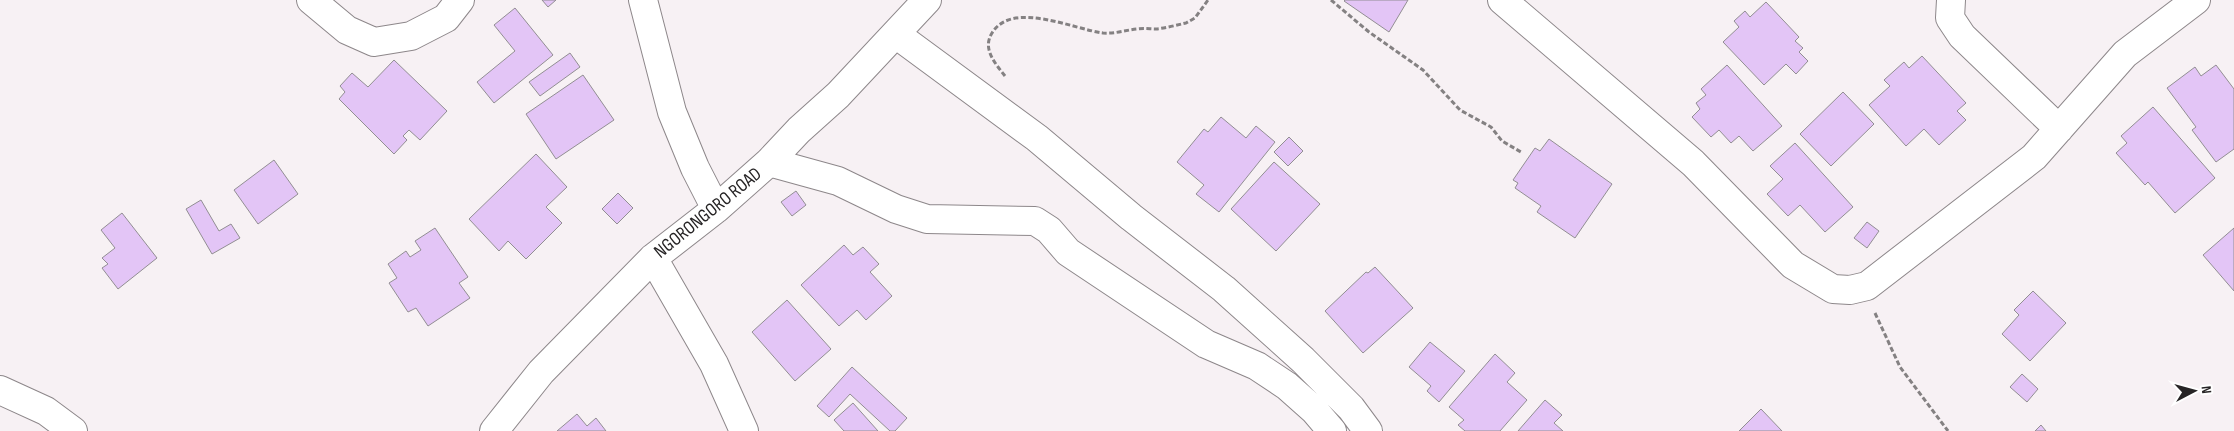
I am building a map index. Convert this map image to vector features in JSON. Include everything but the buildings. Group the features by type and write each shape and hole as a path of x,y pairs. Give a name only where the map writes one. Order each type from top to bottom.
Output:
{"street":[{"path":"311,0 347,30 374,42 411,36 446,18 460,0"},
{"path":"643,0 672,112 695,168 716,208"},
{"name":"NGORONGORO ROAD","path":"494,431 541,372 652,258 716,208 770,162 799,130 838,96 928,0"},
{"path":"1502,0 1693,163 1793,265 1833,289 1850,290 1867,286 2034,157 2125,54 2196,0"},
{"path":"1951,0 1950,18 1962,36 2059,129"},
{"path":"897,35 1037,138 1131,217 1224,289 1303,360 1347,420 1368,431"},
{"path":"770,162 838,181 896,209 927,218 1035,221 1049,230 1068,252 1206,344 1256,366 1286,386 1314,410 1332,431"},
{"path":"652,258 714,364 744,431"},
{"path":"0,390 46,411 73,431"}],"path":[{"path":"1010,81 994,62 988,48 989,38 997,25 1005,20 1016,16 1040,19 1104,33 1120,33 1186,23 1195,18 1208,0"},
{"path":"1331,0 1369,32 1423,70 1460,110 1491,127 1502,141 1521,152"},
{"path":"1867,286 1879,325 1900,367 1948,431"}]}
